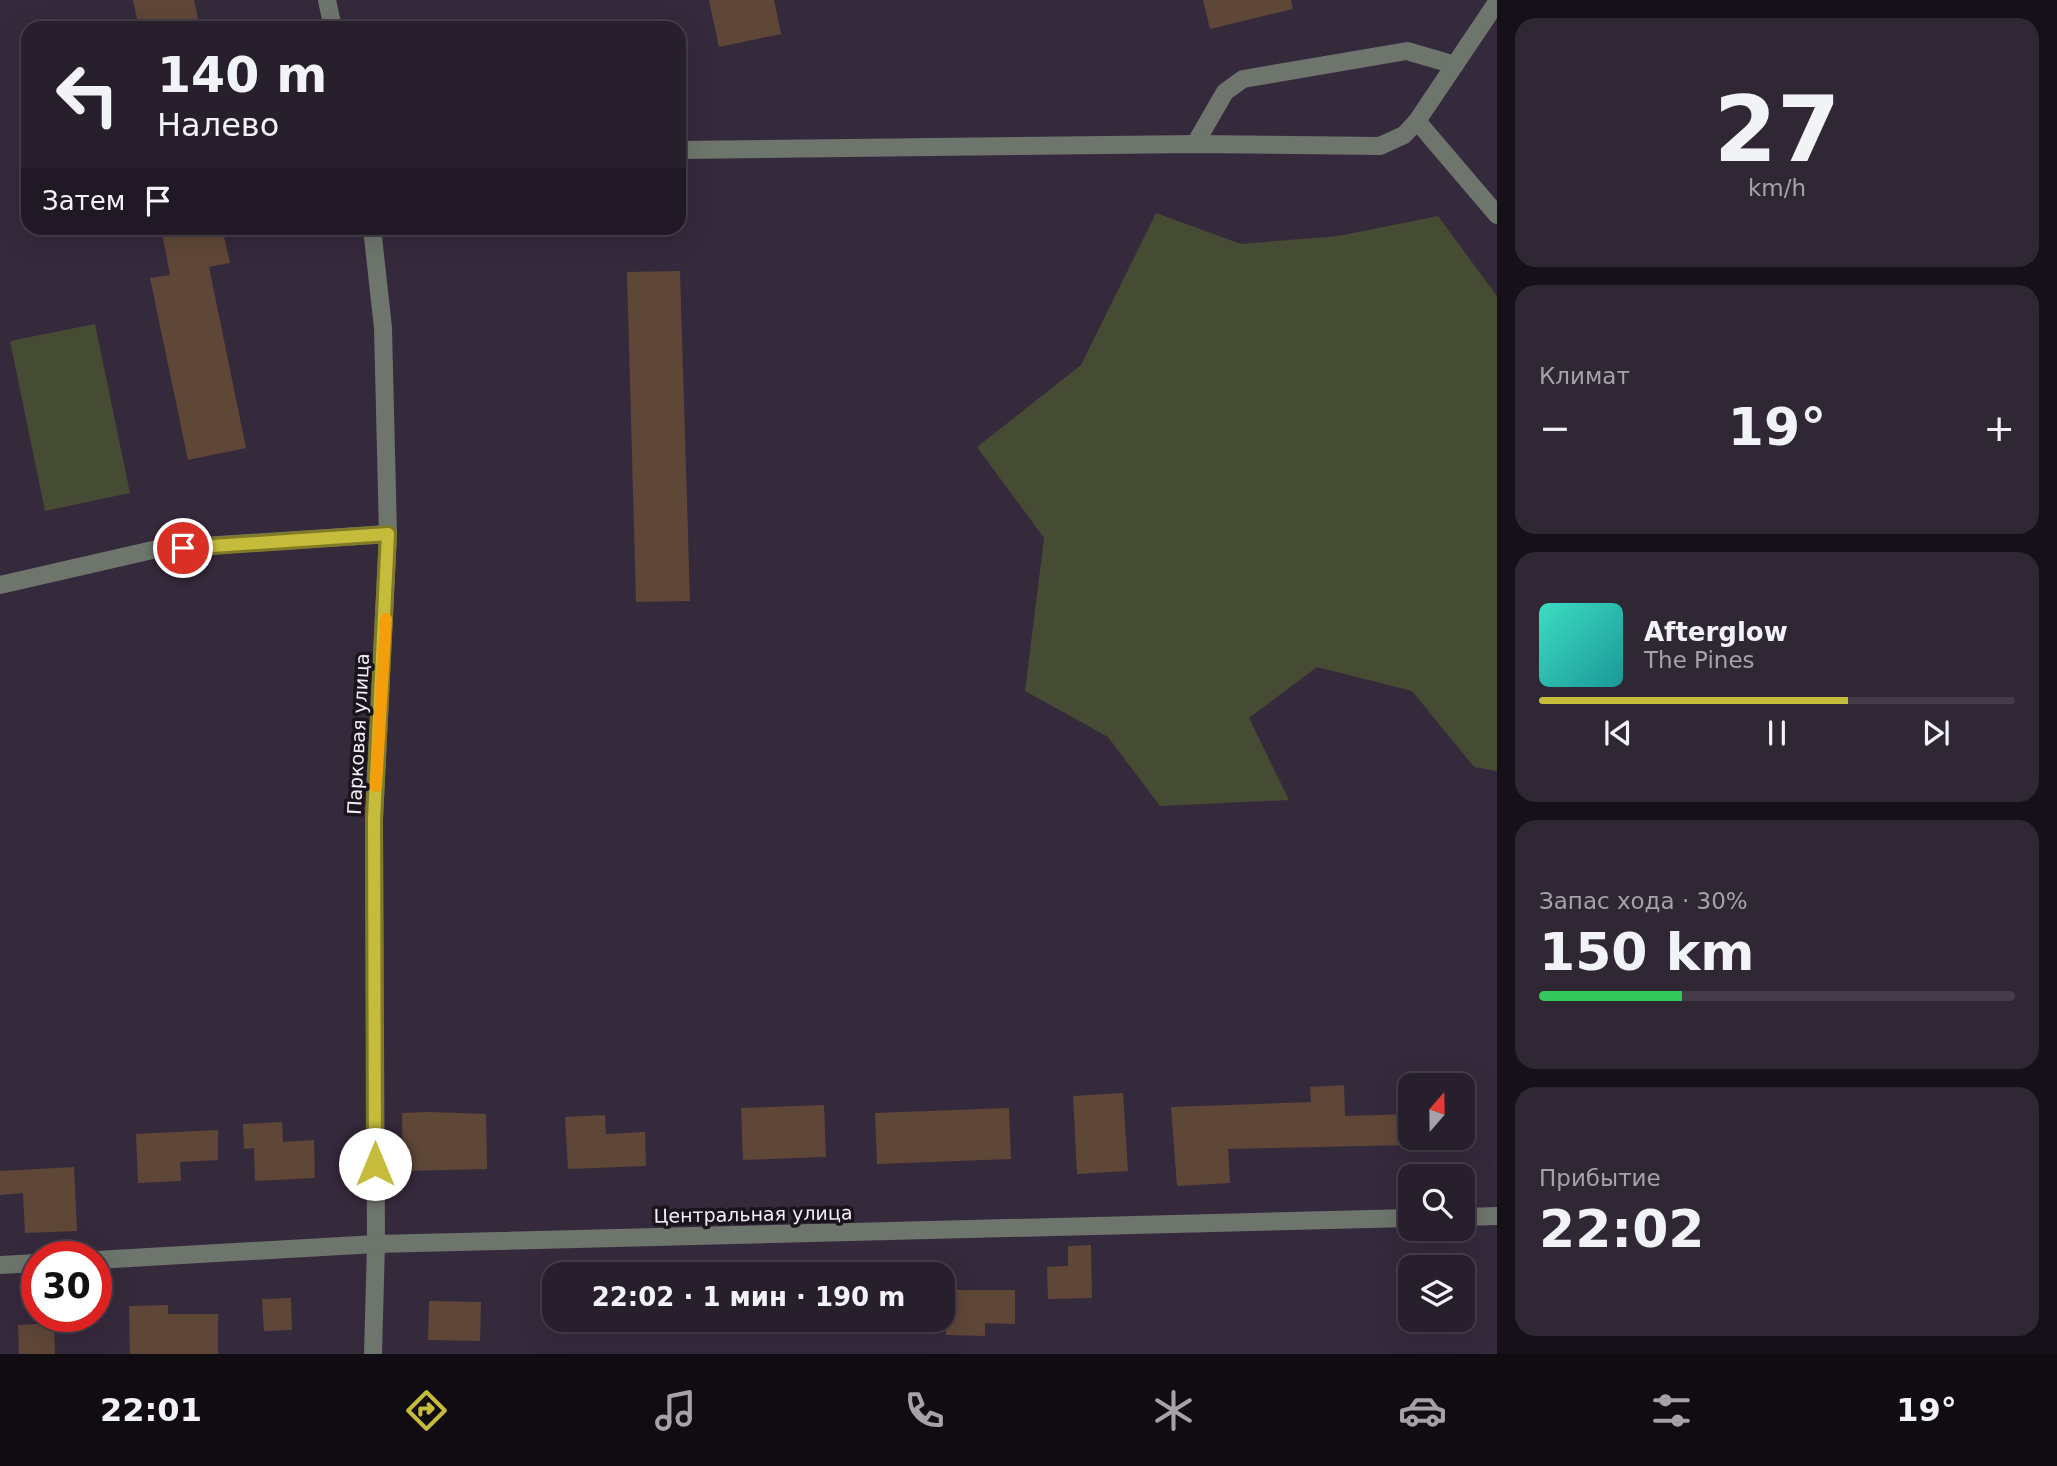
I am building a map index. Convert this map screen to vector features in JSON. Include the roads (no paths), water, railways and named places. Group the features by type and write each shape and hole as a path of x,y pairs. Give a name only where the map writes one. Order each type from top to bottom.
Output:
{"street":[{"path":"327,0 332,21"},
{"path":"686,150 1195,144 1380,146 1404,135 1417,121 1497,2"},
{"path":"1195,144 1225,92 1242,79 1407,51 1455,65"},
{"path":"1417,121 1497,215"},
{"name":"Парковая улица","path":"373,235 383,328 388,534 374,819 376,1244 373,1354"},
{"path":"0,584 158,550 388,534"},
{"path":"1475,1217 1497,1216"},
{"name":"Центральная улица","path":"112,1259 376,1244 1398,1218"},
{"path":"0,1265 21,1264"}]}
